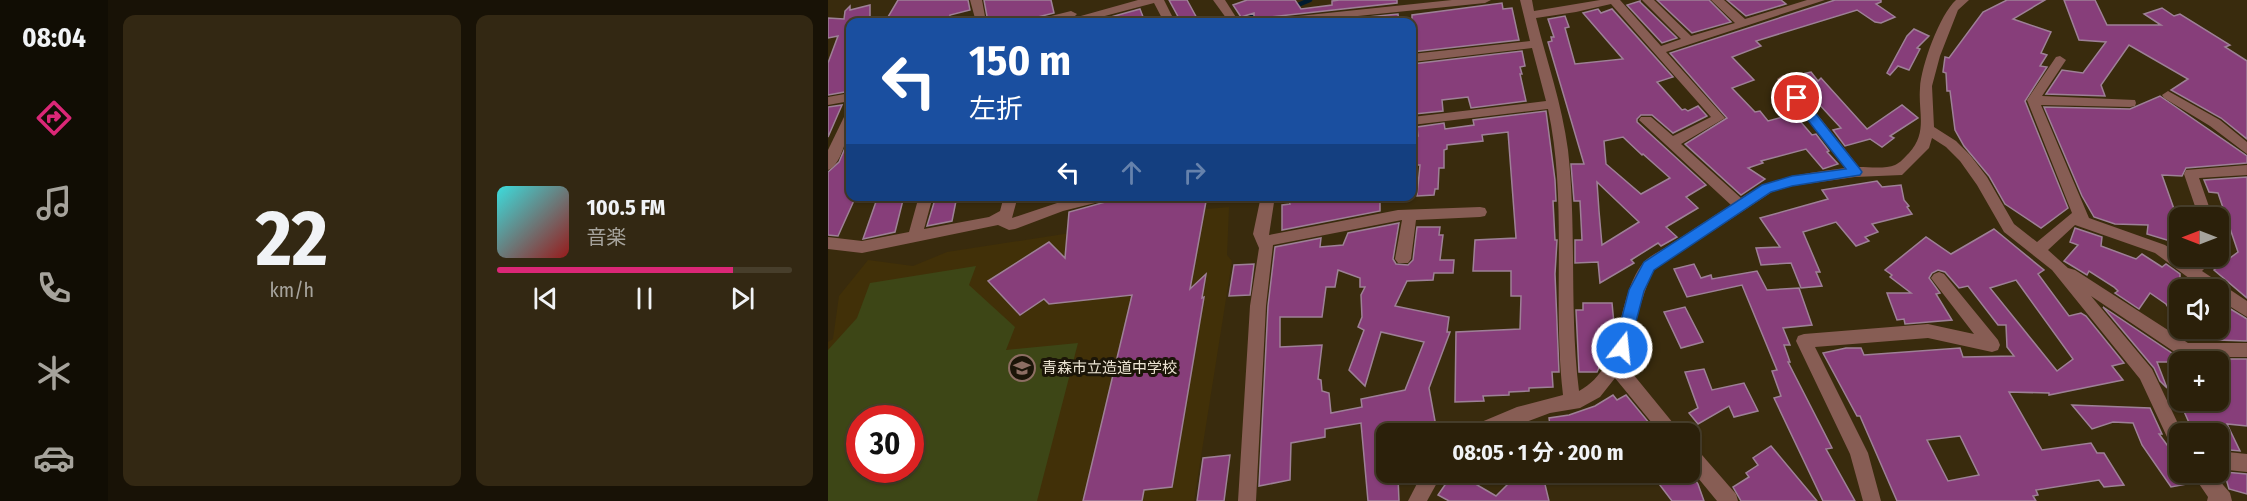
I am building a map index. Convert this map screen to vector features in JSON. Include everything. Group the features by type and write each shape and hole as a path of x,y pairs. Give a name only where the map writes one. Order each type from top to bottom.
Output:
{"street":[{"path":"976,0 980,18"},
{"path":"1067,0 1073,18"},
{"path":"1077,18 1151,0"},
{"path":"1158,0 1167,18"},
{"path":"1309,18 1485,0"},
{"path":"1526,0 1554,104 1562,171 1567,360 1572,402"},
{"path":"1529,15 1613,0 1719,118 1671,143"},
{"path":"1648,0 1688,40"},
{"path":"1717,0 1743,24"},
{"path":"1659,50 1819,0"},
{"path":"1499,423 1533,409 1588,397 1594,392 1615,365 1627,333 1636,290 1649,266 1767,188 1792,181 1855,172 1897,171 1924,146 1928,129 1926,86 1934,56 1953,9 1963,0"},
{"path":"1223,1 1229,18"},
{"path":"1416,58 1537,44"},
{"path":"2033,100 2060,60"},
{"path":"1783,80 1855,172"},
{"path":"2168,95 2215,123 2247,149"},
{"path":"828,102 846,98"},
{"path":"2033,100 2130,104"},
{"path":"2033,100 2083,222"},
{"path":"1416,121 1554,104"},
{"path":"1646,120 1741,206"},
{"path":"828,165 846,126"},
{"path":"1928,129 1951,144 1965,158 1982,181 2009,228 2057,266 2185,350 2247,350"},
{"path":"2202,207 2191,174 2247,170"},
{"path":"915,237 925,201"},
{"path":"828,243 862,247 999,219 1006,214 1010,201"},
{"path":"999,219 1009,224 1015,223 1082,201"},
{"path":"1247,501 1258,306 1265,241 1260,234 1267,201"},
{"path":"1265,241 1410,214 1480,212"},
{"path":"1403,259 1410,214"},
{"path":"2037,251 2073,218 2160,249 2202,279"},
{"path":"2057,266 2146,374 2169,423"},
{"path":"2191,271 2196,267"},
{"path":"1872,501 1859,453 1804,341 1928,331 1992,345 1939,278"},
{"path":"2229,298 2247,310"},
{"path":"1615,365 1664,423"},
{"path":"2229,461 2247,463"},
{"path":"1700,466 1729,501"},
{"path":"1417,501 1428,483"},
{"path":"2209,483 2223,500 2216,501"}],"shaded area":[{"name":"青森市立造道中学校","path":"1229,207 1227,255 1232,261 1194,501 828,501 828,342 833,339 839,296 868,260 913,266 947,252 1116,228 1185,211"}],"green space":[{"path":"976,266 969,285 1015,327 1006,350 1078,343 1037,501 828,501 828,350 857,318 870,283"}],"building":[{"path":"898,0 968,0 970,10 950,15 949,18 887,18"},
{"path":"984,0 1051,0 1054,13 1034,18 987,18"},
{"path":"1169,0 1187,0 1197,18 1179,18"},
{"path":"1247,0 1295,0 1301,9 1332,5 1332,1 1339,0 1397,0 1397,3 1268,18 1254,18 1254,13 1241,17 1233,5"},
{"path":"1657,0 1709,0 1731,22 1692,33"},
{"path":"1727,0 1781,0 1786,4 1746,16"},
{"path":"1835,0 1881,0 1876,4 1895,17 1881,23 1875,22 1857,10 1756,41 1761,46 1732,57 1754,80 1732,88 1755,112 1760,111 1768,121 1794,114 1812,135 1816,134 1838,164 1823,169 1806,149 1761,161 1763,163 1748,168 1765,179 1741,195 1685,144 1727,118 1670,53"},
{"path":"2007,0 2045,0 2013,19 2051,32 2041,53 2047,55 2040,66 2047,67 2025,101 2068,208 2041,228 2005,204 1989,176 1964,146 1955,130 1950,91 1947,91 1946,73 1943,72 1945,57 1949,58 1983,12"},
{"path":"2064,0 2095,0 2107,25 2161,25 2144,14 2162,8 2174,16 2180,14 2230,45 2225,47 2247,61 2247,139 2221,118 2171,90 2188,79 2129,45 2101,85 2105,96 2046,94 2062,70 2083,73 2106,42 2079,40"},
{"path":"1640,1 1677,38 1662,43 1627,5"},
{"path":"1502,3 1503,9 1512,8 1519,40 1416,52 1416,18 1412,18 1412,15"},
{"path":"870,5 870,18 846,18 846,92 828,95 828,63 838,36 828,38 828,18 844,19 845,11 850,6 850,10"},
{"path":"1140,9 1143,18 1107,18"},
{"path":"1598,9 1601,13 1612,9 1673,77 1657,82 1682,110 1688,111 1698,106 1707,116 1673,133 1652,115 1641,115 1637,119 1637,122 1706,185 1686,197 1698,208 1666,227 1677,237 1661,246 1658,243 1631,260 1634,263 1600,283 1598,262 1575,263 1575,240 1582,240 1580,201 1574,201 1571,164 1584,164 1548,42 1552,41 1551,37 1554,37 1548,19 1565,16 1569,27 1565,28 1575,64 1623,59 1583,13","holes":["1623,137 1642,155 1670,178 1641,194 1606,164 1604,141","1597,182 1639,222 1602,245 1599,211"]},
{"path":"1398,14 1398,18 1357,18"},
{"path":"1914,29 1929,36 1917,48 1920,49 1909,70 1898,66 1890,75 1887,73 1907,36"},
{"path":"1522,51 1525,66 1520,67 1522,74 1520,74 1526,101 1471,108 1468,97 1442,100 1443,111 1416,114 1416,64"},
{"path":"1811,72 1818,81 1821,78 1867,129 1902,105 1918,118 1890,136 1894,138 1882,147 1870,139 1845,146 1833,130 1841,128 1793,76"},
{"path":"2160,96 2247,156 2247,163 2186,168 2182,176 2162,175 2173,207 2169,207 2169,241 2147,234 2148,225 2115,224 2094,217 2082,196 2044,107 2130,109"},
{"path":"842,105 828,137 828,107"},
{"path":"1546,111 1555,180 1556,201 1553,201 1555,240 1557,240 1555,274 1559,372 1552,372 1553,387 1529,388 1529,391 1509,392 1509,395 1483,396 1484,401 1455,402 1456,332 1520,329 1521,296 1511,296 1511,271 1473,271 1475,240 1516,238 1508,132 1482,135 1483,141 1447,145 1447,149 1444,150 1444,168 1439,168 1438,189 1435,189 1434,195 1417,196 1420,165 1416,165 1417,127 1444,123 1445,129 1474,125 1473,120"},
{"path":"846,146 846,201 854,201 838,236 828,235 828,172 839,162"},
{"path":"2247,177 2247,298 2229,283 2229,279 2225,279 2214,270 2218,267 2229,267 2229,259 2238,252 2229,225 2229,207 2223,207 2218,193 2209,192 2204,180"},
{"path":"1877,181 1882,187 1901,185 1904,200 1912,214 1872,224 1878,232 1865,237 1869,241 1856,246 1836,222 1803,232 1820,272 1816,272 1822,286 1801,288 1791,263 1761,265 1756,248 1780,247 1760,218 1828,199 1822,190"},
{"path":"876,201 903,201 895,232 863,239"},
{"path":"934,201 956,201 952,221 927,226"},
{"path":"1109,201 1206,201 1190,289 1206,274 1202,298 1204,297 1172,487 1144,490 1142,501 1083,501 1132,295 1049,304 1044,299 1020,315 988,281 1049,242 1065,258 1069,212"},
{"path":"1289,201 1380,201 1380,211 1282,230 1282,205 1290,204"},
{"path":"1399,223 1393,259 1396,264 1408,265 1413,260 1417,227 1440,227 1439,235 1443,235 1440,260 1454,260 1453,273 1434,273 1433,280 1407,281 1395,306 1449,317 1447,332 1450,332 1429,388 1435,423 1376,423 1376,483 1398,483 1399,501 1368,501 1361,423 1325,429 1325,437 1291,443 1290,480 1259,486 1268,306 1275,247 1321,238 1320,247 1343,245 1348,233","holes":["1338,270 1360,278 1360,287 1365,287 1361,295 1362,317 1358,327 1364,330 1349,370 1365,386 1381,332 1424,342 1405,390 1361,399 1362,407 1331,413 1329,393 1322,391 1321,380 1318,379 1322,345 1280,347 1280,317 1322,317 1326,287 1335,287"]},
{"path":"2075,228 2102,237 2101,246 2136,259 2142,254 2162,267 2166,264 2180,274 2180,279 2169,279 2169,309 2150,293 2139,309 2115,293 2118,291 2114,287 2089,271 2087,275 2064,261 2078,245 2070,242"},
{"path":"1994,229 2044,270 2038,274 2069,316 2081,313 2086,316 2124,363 2112,366 2123,380 2049,395 2049,393 2009,392 2042,450 2091,443 2097,453 2104,453 2124,485 2104,487 2099,480 2036,490 2038,495 2033,496 2036,501 1897,501 1860,416 1857,416 1823,353 1846,348 1861,348 1864,355 1960,348 1963,357 2014,356 2007,347 2006,325 1998,325 1968,286 1959,288 1945,272 1938,270 1929,278 1940,293 1936,294 1952,320 1905,324 1904,319 1897,320 1887,293 1911,293 1890,277 1892,275 1885,270 1926,237 1951,254","holes":["2016,280 2073,359 2057,371 1990,288","1960,436 1979,475 1948,481 1927,440"]},
{"path":"1254,264 1250,295 1229,296 1234,265"},
{"path":"1694,264 1701,278 1711,275 1712,279 1757,271 1767,290 1799,288 1812,325 1783,328 1790,345 1784,345 1790,362 1788,362 1832,448 1826,449 1855,501 1823,501 1774,398 1781,396 1772,371 1777,370 1742,285 1687,297 1674,269"},
{"path":"1583,303 1612,303 1615,334 1597,372 1579,372 1576,310 1583,310"},
{"path":"1685,307 1703,342 1681,348 1664,312"},
{"path":"2103,307 2169,351 2169,362 2157,362 2167,388 2160,381 2154,368"},
{"path":"2229,308 2247,319 2247,341 2187,339 2229,339"},
{"path":"2229,359 2247,359 2247,426 2229,423 2189,423 2184,411 2229,411"},
{"path":"1704,369 1712,390 1744,383 1758,411 1734,417 1729,406 1697,423 1689,413 1698,408 1685,372"},
{"path":"1613,395 1617,400 1626,395 1649,423 1550,423 1549,418 1569,415 1595,406"},
{"path":"2072,405 2150,408 2162,434 2159,434 2169,448 2169,483 2187,484 2171,487 2142,445 2133,423 2113,422 2092,429"},
{"path":"2229,428 2240,451 2229,450"},
{"path":"1771,446 1817,501 1741,501 1733,487 1749,477 1746,473 1758,465 1753,458"},
{"path":"1230,455 1224,501 1197,501 1203,458"},
{"path":"2229,472 2247,474 2247,494 2229,489"},
{"path":"1446,483 1474,483 1496,496 1509,483 1545,483 1549,501 1449,501 1438,495"},
{"path":"1658,483 1697,483 1704,501 1672,501"}],"waterway":[{"path":"1293,7 1310,0"},
{"path":"1249,18 1261,15"}],"place":[{"name":"青森市立造道中学校","path":"1022,368"}],"route":[{"path":"1622,348 1636,290 1649,266 1767,188 1792,181 1855,172 1797,98"}]}
